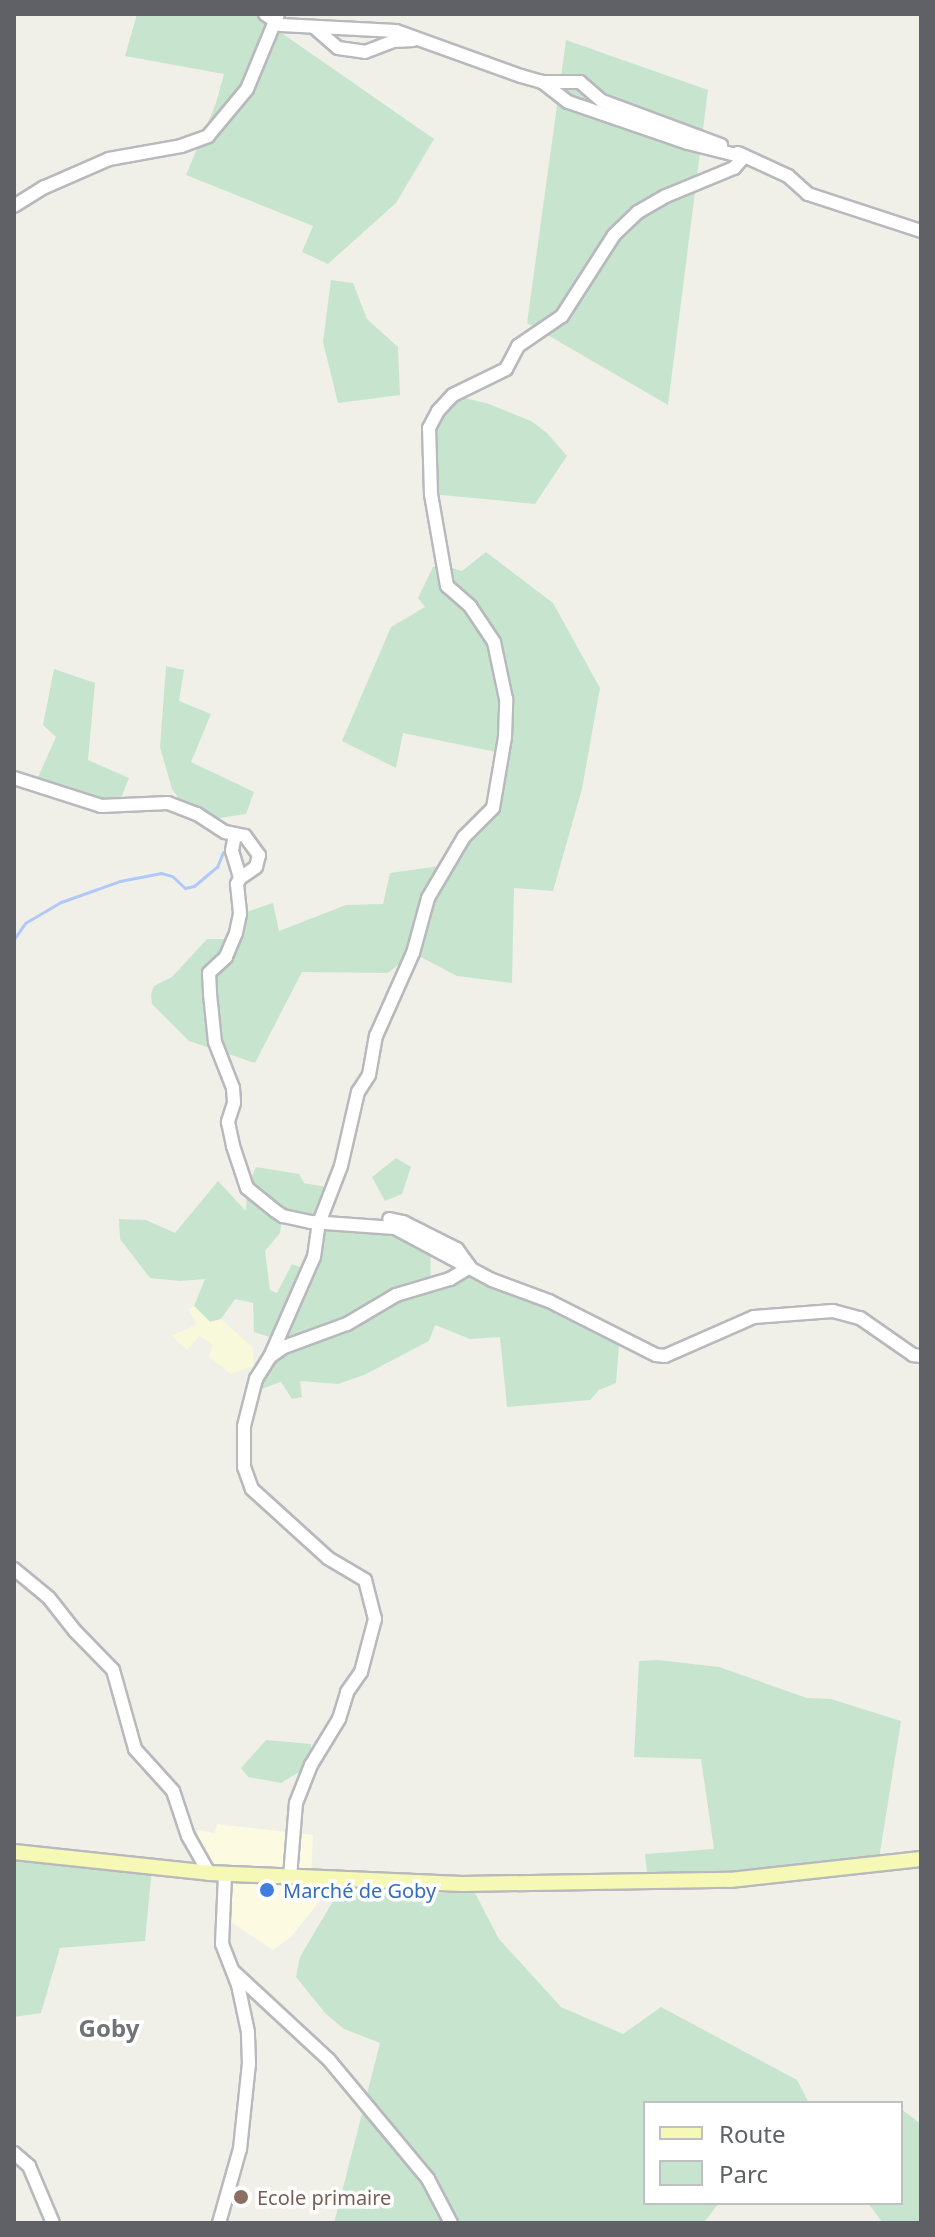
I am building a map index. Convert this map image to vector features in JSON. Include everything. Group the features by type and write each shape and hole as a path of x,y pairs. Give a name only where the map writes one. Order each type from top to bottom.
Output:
{"main road":[{"path":"14,1852 209,1873 462,1884 730,1880 921,1859"}],"street":[{"path":"14,206 45,187 109,159 181,146 208,136 247,89 272,17 315,28 382,28 542,82 580,82 602,101 788,176 808,194 921,231"},
{"path":"315,28 338,48 365,52 393,41 415,39"},
{"path":"542,82 568,102 688,143 744,157"},
{"path":"290,1877 296,1803 311,1765 339,1719 347,1692 361,1672 375,1619 365,1580 328,1558 252,1489 244,1467 244,1426 256,1379 270,1357 314,1257 319,1223 341,1166 358,1092 369,1075 376,1036 413,953 428,898 464,837 493,808 505,737 506,699 494,642 470,606 447,586 431,494 429,428 438,411 453,395 506,369 518,346 562,316 614,235 638,212 666,196 734,168 744,157"},
{"path":"14,778 101,806 168,803 235,835 245,836 259,855 256,867 240,878"},
{"path":"235,835 232,851 240,878 236,897 240,914 231,950 209,973 215,1042 233,1088 234,1103 228,1122 247,1188 283,1216 319,1223 395,1228 470,1267 598,1324 656,1355 665,1356 754,1317 833,1311 860,1318 902,1348 921,1356"},
{"path":"270,1357 284,1347 347,1324 396,1295 450,1279 470,1267"},
{"path":"14,1569 49,1598 75,1631 113,1670 135,1749 173,1791 188,1836 209,1873"},
{"path":"219,2223 240,2149 249,2064 245,2016 238,1985 228,1966 222,1944 225,1874"},
{"path":"228,1966 329,2060 428,2179 451,2223"},
{"path":"14,2153 29,2166 53,2223"}],"shaded area":[{"path":"217,1824 313,1835 311,1878 336,1880 291,1937 273,1950 221,1915 225,1874 209,1873 197,1851 198,1830 215,1833"}],"green space":[{"path":"137,14 265,14 273,27 434,139 396,203 328,264 302,252 313,226 186,175 216,103 224,74 125,56"},
{"path":"566,40 708,90 668,405 527,323"},
{"path":"331,280 353,283 367,319 398,347 400,395 338,403 323,342"},
{"path":"453,395 489,404 531,421 547,433 567,456 535,504 431,494 433,420"},
{"path":"486,552 553,603 600,688 582,789 553,891 514,888 512,983 457,976 413,953 388,973 302,972 255,1063 189,1041 152,1004 154,986 172,977 207,939 224,939 236,933 240,914 273,903 279,931 346,905 383,904 390,873 447,865 488,815 501,753 403,733 396,768 342,741 391,627 425,607 418,598 433,567 442,565 462,571"},
{"path":"166,666 184,670 179,701 211,714 191,762 254,792 246,814 220,818 197,814 187,810 172,789 160,747"},
{"path":"54,669 95,683 88,760 129,778 119,803 34,786 56,737 43,725"},
{"path":"396,1158 411,1167 402,1194 385,1201 372,1177"},
{"path":"256,1167 299,1174 304,1183 332,1188 323,1220 380,1226 430,1245 431,1283 470,1267 620,1334 616,1383 599,1390 590,1400 507,1407 500,1337 470,1339 435,1325 429,1341 364,1375 338,1384 300,1381 302,1397 292,1399 281,1382 256,1391 254,1366 261,1366 276,1339 254,1332 253,1303 235,1299 221,1319 210,1322 194,1306 205,1279 180,1281 150,1278 120,1239 119,1219 146,1220 175,1233 218,1181 246,1211 247,1188","holes":["282,1219 317,1225 305,1269 292,1264 277,1293 270,1290 265,1251 280,1233"]},
{"path":"658,1660 719,1667 807,1698 831,1699 901,1721 878,1865 648,1881 645,1854 714,1849 701,1759 634,1757 639,1661"},
{"path":"266,1740 311,1744 311,1765 281,1783 248,1777 241,1768"},
{"path":"14,1852 152,1868 145,1941 60,1948 41,2013 14,2017"},
{"path":"355,1893 475,1893 499,1939 561,2007 623,2034 661,2007 797,2080 808,2101 643,2101 643,2205 717,2205 705,2221 334,2223 380,2043 344,2029 325,2013 296,1977 300,1957 336,1896"},
{"path":"903,2110 921,2124 921,2223 883,2223 870,2205 903,2205"}],"sand":[{"path":"194,1306 210,1322 221,1319 253,1348 254,1366 231,1374 209,1357 212,1345 206,1340 199,1336 187,1350 172,1336 197,1324 188,1309"}],"waterway":[{"path":"14,939 25,923 61,902 120,881 161,873 172,876 185,888 194,886 217,867 223,852"}],"place":[{"name":"Marché de Goby","path":"267,1890"},
{"name":"Ecole primaire","path":"241,2197"}],"district":[{"name":"Goby","path":"109,2028"}]}
